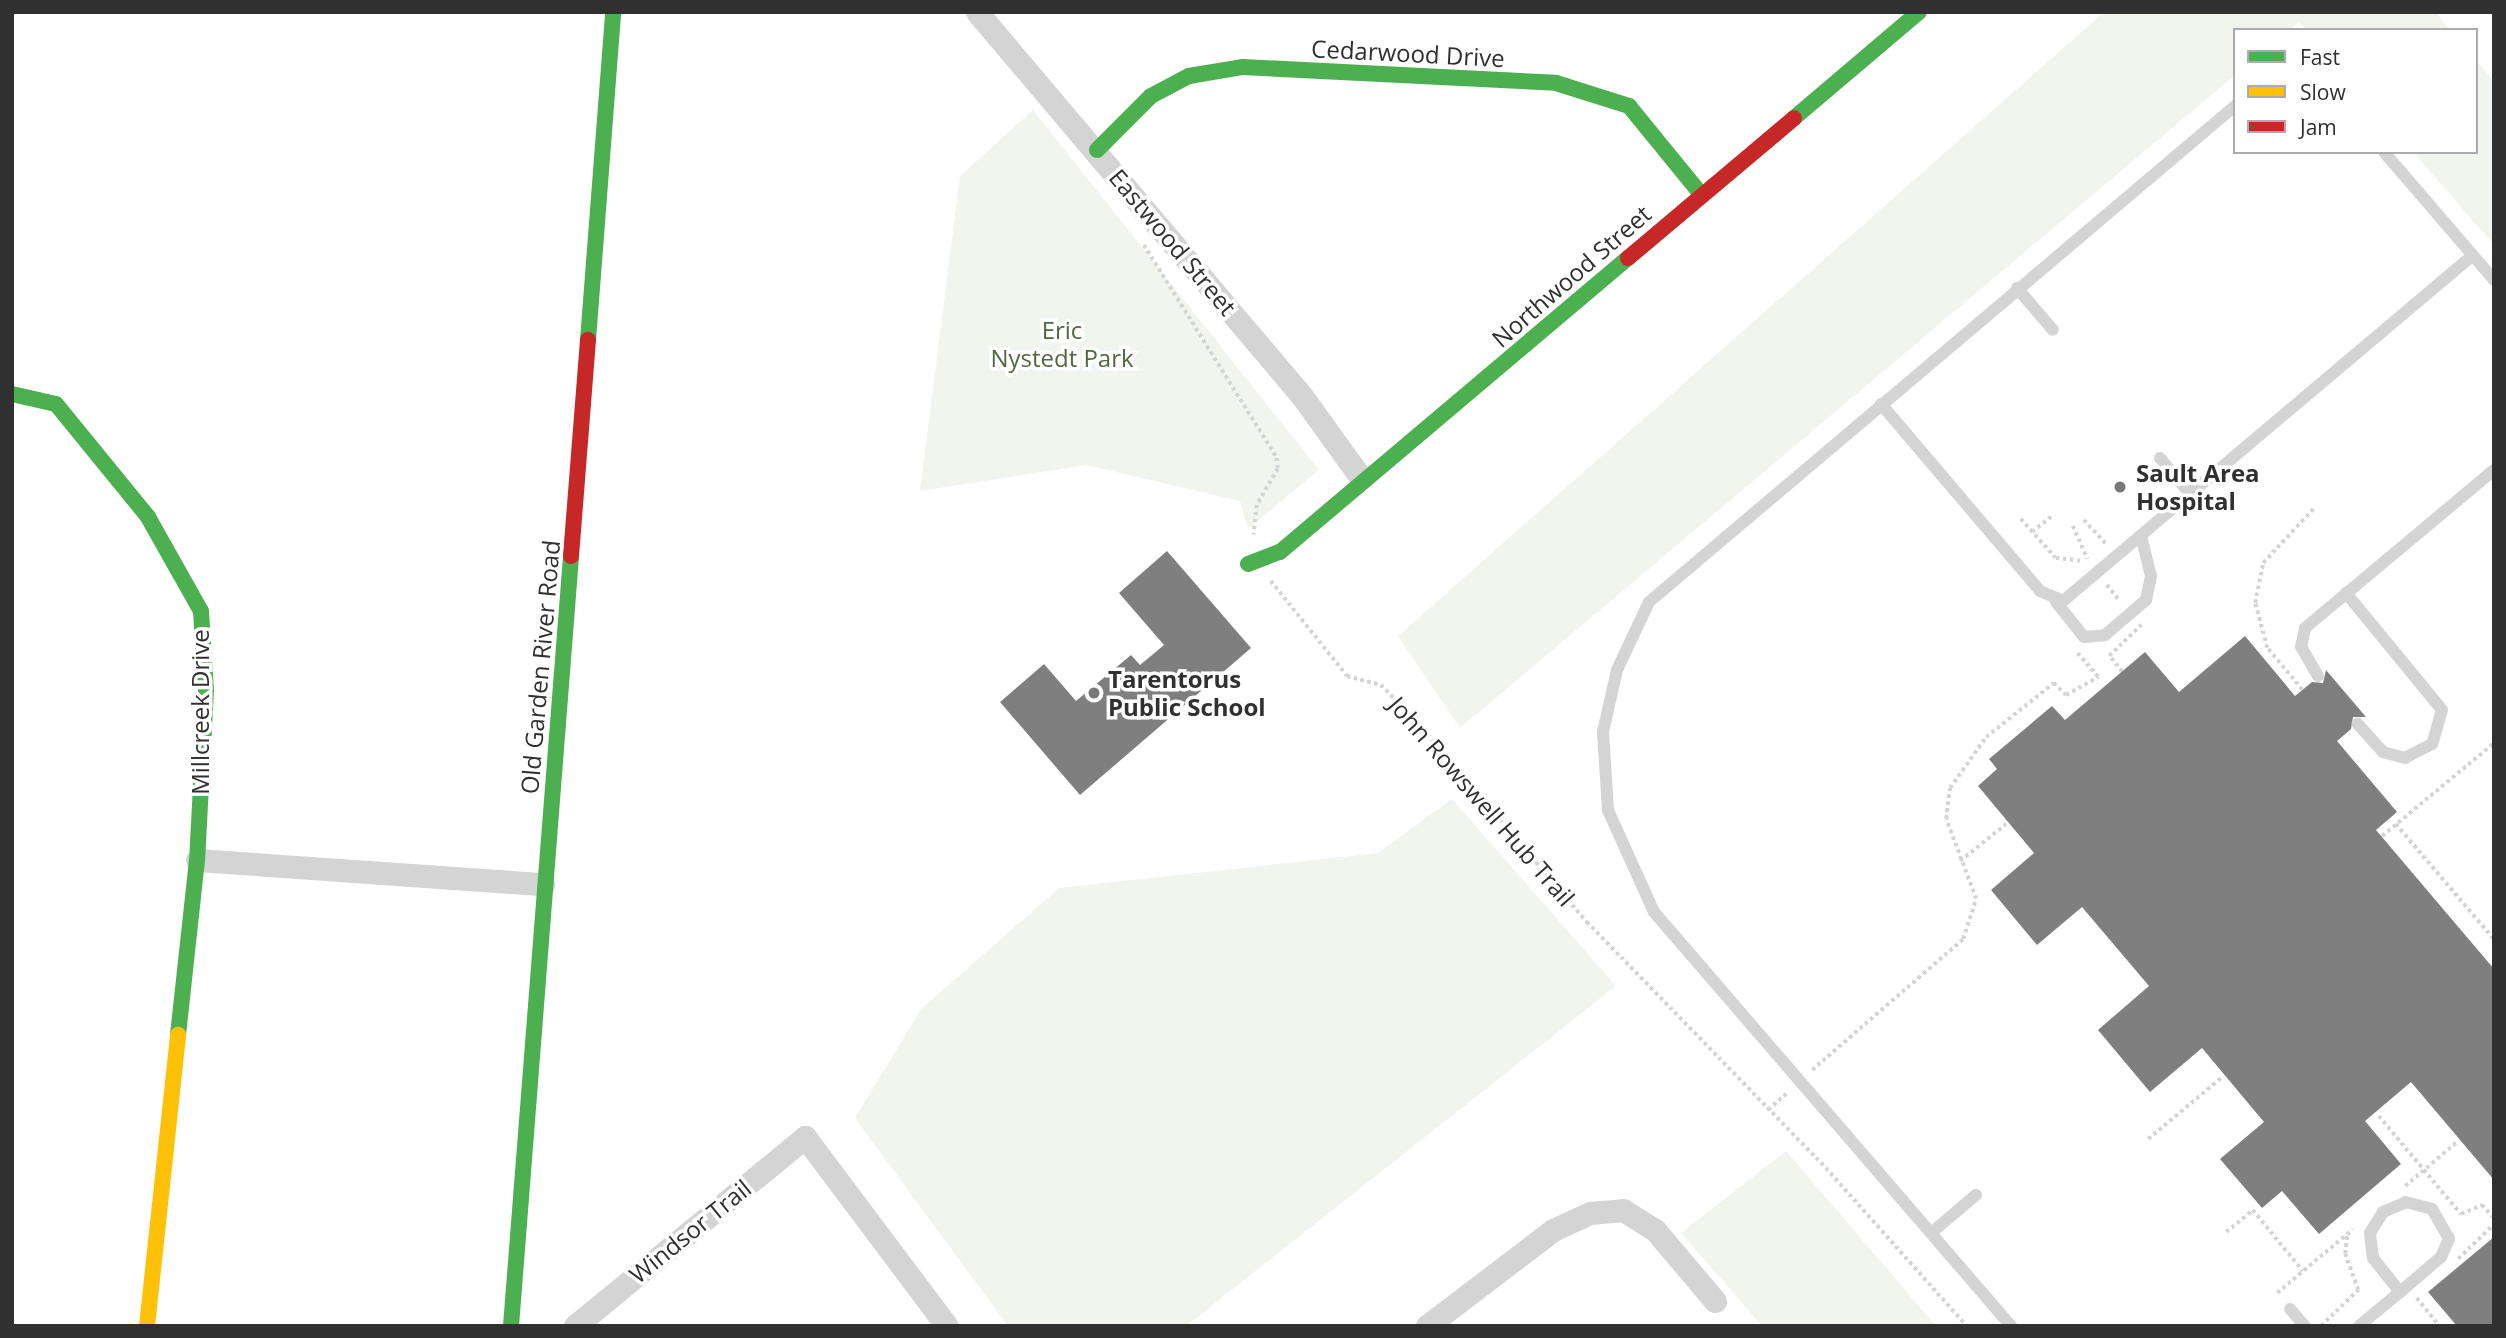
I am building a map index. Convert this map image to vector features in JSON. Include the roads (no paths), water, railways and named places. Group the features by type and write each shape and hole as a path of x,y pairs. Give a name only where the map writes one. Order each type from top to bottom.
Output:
{"street":[{"name":"Old Garden River Road","path":"511,1326 543,884 595,309 613,12"},
{"name":"Eastwood Street","path":"978,12 1017,66 1097,150 1302,396 1361,478"},
{"name":"Northwood Street","path":"1255,561 1280,552 1361,478 1493,374 1700,193 1919,12"},
{"name":"Cedarwood Drive","path":"1097,150 1151,96 1189,76 1243,67 1556,83 1629,106 1700,193"},
{"name":"Millcreek Drive","path":"12,394 56,404 148,517 201,611 206,690 197,860 146,1326"},
{"path":"197,860 543,884"},
{"name":"Windsor Trail","path":"575,1326 805,1137 947,1326"},
{"path":"1427,1326 1553,1230 1590,1213 1623,1210 1655,1230 1715,1301"}],"lane":[{"path":"2011,1326 1654,912 1608,810 1603,733 1617,670 1649,602 2233,108"},
{"path":"2387,154 2494,279"},
{"path":"2056,602 2070,599 2100,575 2473,255"},
{"path":"2017,288 2053,330"},
{"path":"1881,404 2084,637 2105,635 2130,614 2151,588 2142,539"},
{"path":"2160,458 2192,496"},
{"path":"2318,676 2301,640 2346,593 2494,470"},
{"path":"2346,593 2442,710 2432,744 2405,758 2383,752 2358,724"},
{"path":"1931,1233 1976,1195"},
{"path":"2359,1326 2403,1289 2441,1257 2449,1239 2432,1209 2406,1202 2383,1212 2370,1233 2373,1258 2403,1289"},
{"path":"2290,1309 2305,1326"}],"place":[{"name":"Sault Area Hospital","path":"2120,487"},
{"name":"Tarentorus Public School","path":"1094,693"}],"park label":[{"name":"Eric Nystedt Park","path":"1062,344"}]}
